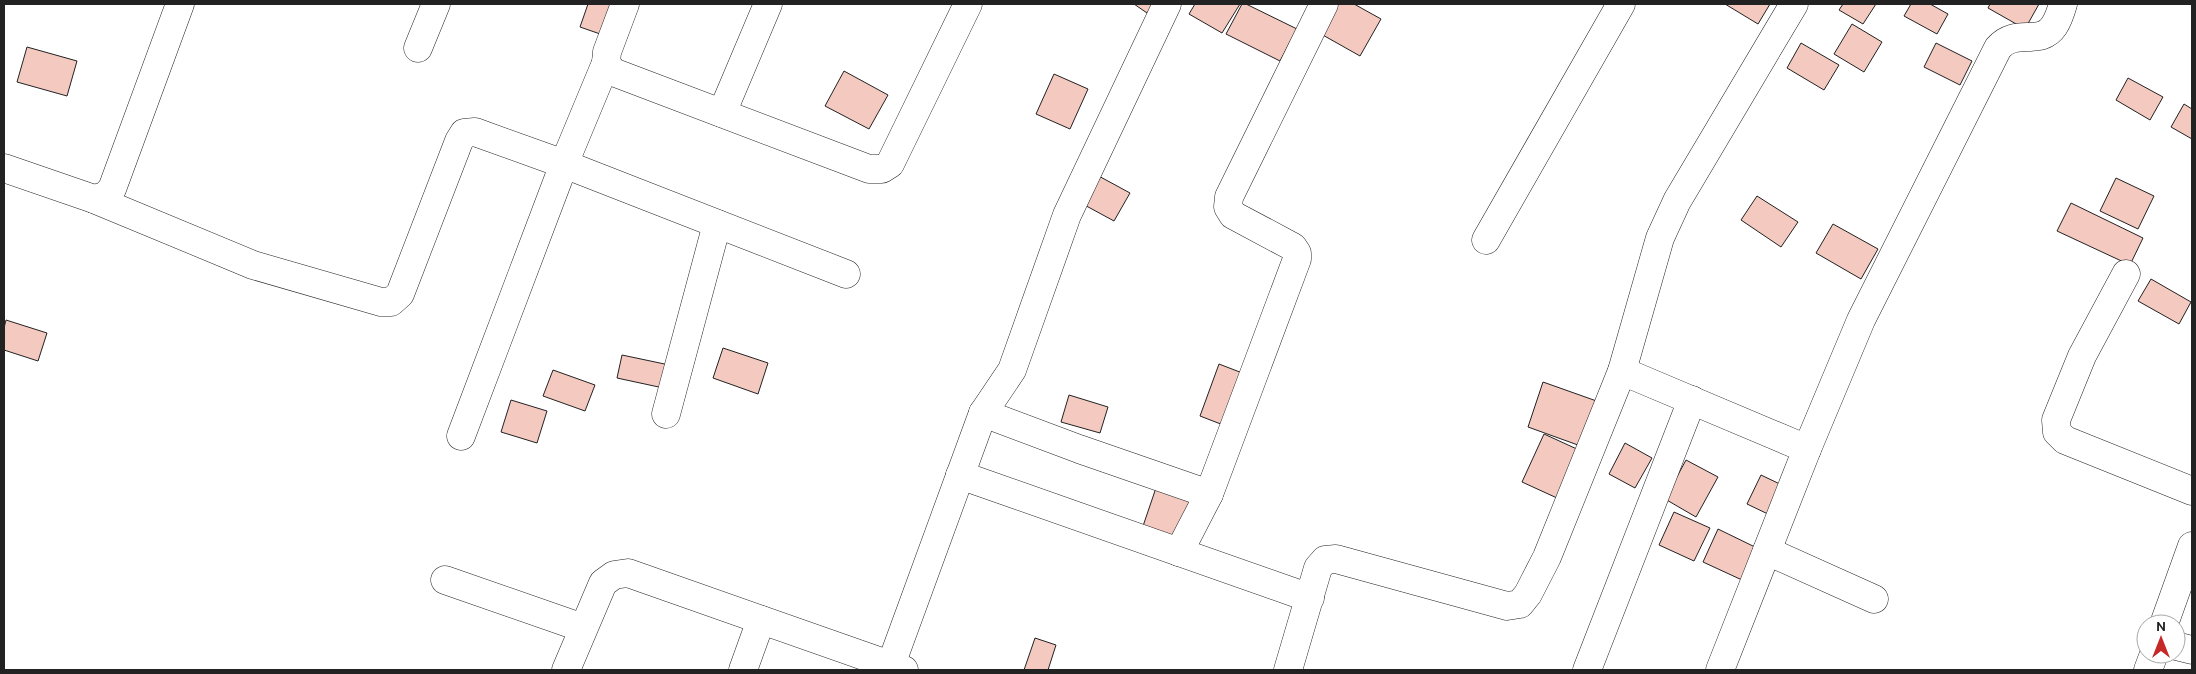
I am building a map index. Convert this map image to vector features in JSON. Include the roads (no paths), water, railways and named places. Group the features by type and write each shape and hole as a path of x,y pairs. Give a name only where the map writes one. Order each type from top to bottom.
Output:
{"street":[{"path":"94,199 106,196 112,189 180,4"},
{"path":"418,48 436,4"},
{"path":"461,436 564,164 606,63 607,52 625,4"},
{"path":"722,113 768,4"},
{"path":"606,63 613,72 869,169 882,169 890,164 968,4"},
{"path":"566,670 602,583 614,575 628,572 895,669 960,475 983,413 1012,370 1067,215 1167,4"},
{"path":"1180,552 1208,494 1297,259 1297,253 1293,247 1233,215 1228,207 1229,197 1324,4"},
{"path":"1486,240 1620,4"},
{"path":"1288,670 1318,568 1325,560 1336,559 1507,606 1520,604 1528,594 1547,557 1622,371 1660,238 1667,220 1676,201 1794,4"},
{"path":"1720,670 1807,450 1861,320 1998,48 2004,41 2014,37 2038,37 2047,34 2055,26 2064,4"},
{"path":"4,168 94,199 253,265 381,302 391,302 400,294 459,141 464,134 475,132 564,164 846,274"},
{"path":"666,414 717,224"},
{"path":"2126,274 2082,356 2056,420 2057,432 2065,440 2192,491"},
{"path":"1622,371 1807,450"},
{"path":"1587,670 1692,400"},
{"path":"983,413 1208,494"},
{"path":"960,475 1310,598"},
{"path":"2168,614 2192,546"},
{"path":"1767,551 1874,599"},
{"path":"445,580 583,628"},
{"path":"743,670 761,620"}]}
